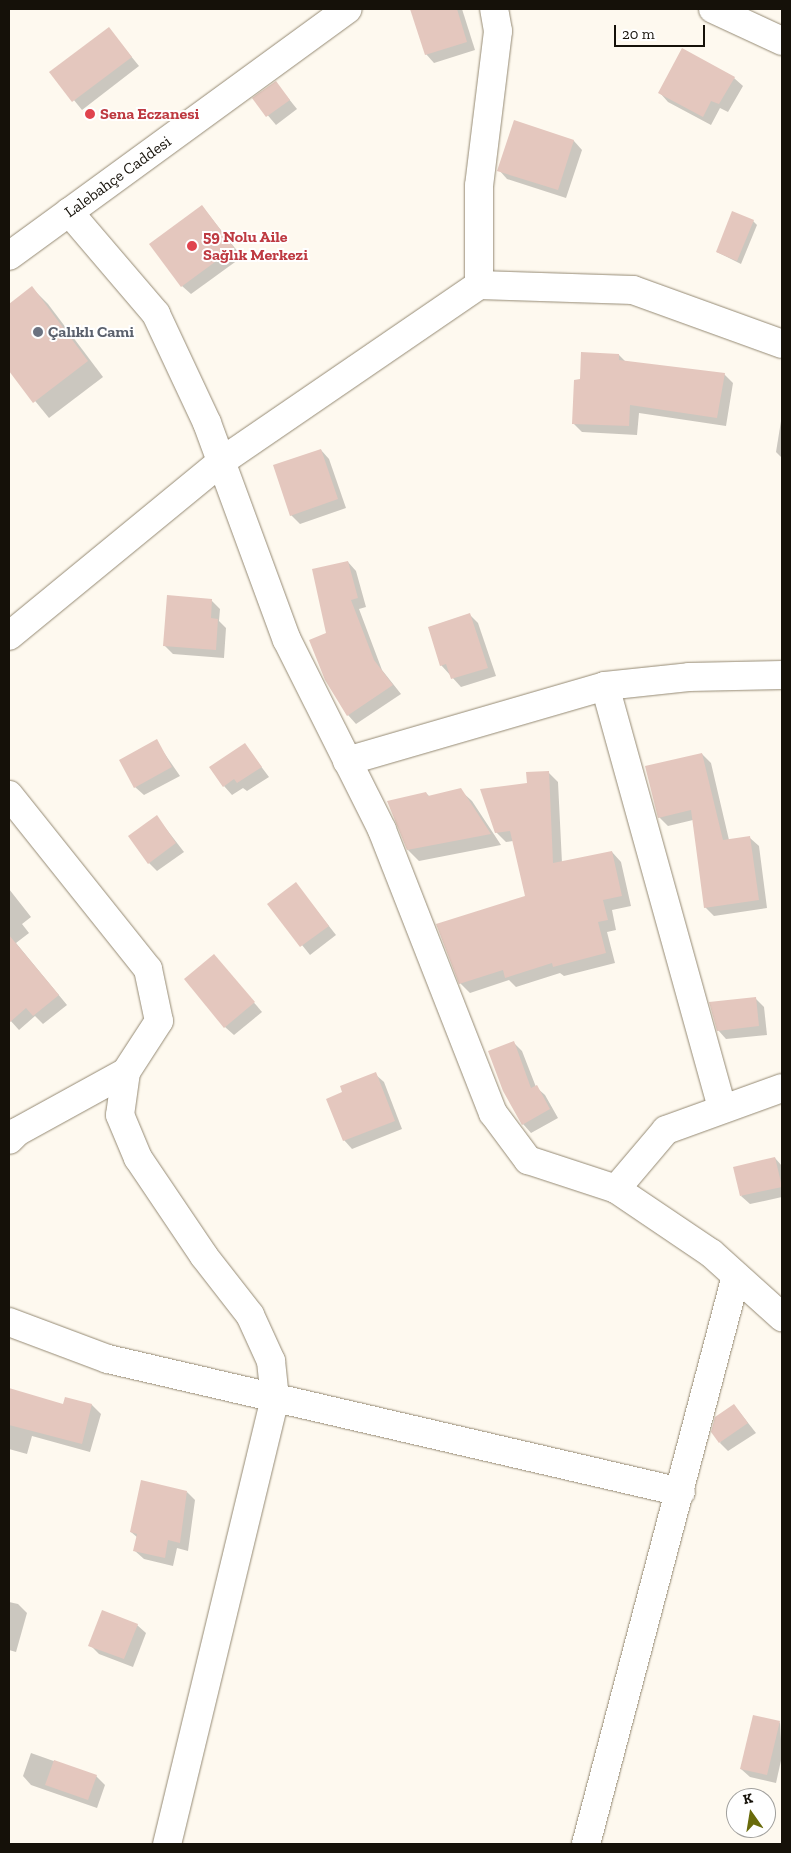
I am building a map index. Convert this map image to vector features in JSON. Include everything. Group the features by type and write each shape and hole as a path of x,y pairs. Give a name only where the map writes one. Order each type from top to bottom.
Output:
{"street":[{"name":"Lalebahçe Caddesi","path":"9,256 348,9"},
{"path":"479,284 480,186 498,31 494,9"},
{"path":"713,9 782,41"},
{"path":"69,212 156,314 222,460 287,640 382,830 493,1113 528,1160 616,1189 711,1253 782,1318"},
{"path":"9,636 222,460 479,284 633,290 782,344"},
{"path":"348,761 605,686 690,678 782,675"},
{"path":"605,686 722,1109"},
{"path":"9,795 148,969 159,1022 126,1072 120,1115 138,1158 204,1256 250,1315 271,1361 275,1398 167,1844"},
{"path":"9,1140 17,1132 126,1072"},
{"path":"616,1189 666,1130 782,1088"},
{"path":"586,1844 681,1492 736,1276"},
{"path":"9,1322 108,1359 681,1492"}],"building":[{"path":"410,9 457,9 467,42 425,55"},
{"path":"109,27 132,57 72,102 49,72"},
{"path":"682,48 735,77 719,104 711,101 703,117 658,93"},
{"path":"276,81 290,100 266,117 252,98"},
{"path":"514,120 574,140 558,190 497,171"},
{"name":"59 Nolu Aile Sağlık Merkezi","path":"202,205 234,248 181,287 149,244"},
{"path":"732,211 754,220 737,261 716,252"},
{"name":"Çalıklı Cami","path":"32,286 88,361 33,403 9,371 9,304"},
{"path":"581,352 619,354 619,360 725,373 717,418 630,405 629,426 572,424 574,380 580,379"},
{"path":"321,449 338,499 290,516 273,465"},
{"path":"348,561 358,598 351,600 374,660 393,685 347,716 325,680 309,640 326,633 312,569"},
{"path":"167,595 212,599 211,618 218,619 216,650 163,646"},
{"path":"470,613 488,668 451,679 446,664 440,666 428,627"},
{"path":"157,739 172,767 134,788 119,760"},
{"path":"245,743 262,767 237,783 234,779 223,787 209,767"},
{"path":"702,753 723,840 750,836 759,900 704,908 691,810 658,818 645,766"},
{"path":"549,771 553,863 612,851 622,896 603,900 608,920 598,922 606,953 553,967 552,963 505,978 503,970 459,984 436,924 525,896 510,831 495,833 480,789 527,783 526,772"},
{"path":"461,788 491,834 407,850 387,801 426,792 428,796"},
{"path":"157,815 176,843 148,864 128,836"},
{"path":"296,882 329,926 300,947 267,904"},
{"path":"9,935 59,995 33,1016 26,1008 9,1023"},
{"path":"214,954 255,1002 224,1028 184,979"},
{"path":"756,997 759,1026 717,1031 709,1002"},
{"path":"514,1041 531,1088 537,1085 550,1109 522,1125 503,1091 488,1051"},
{"path":"376,1072 395,1121 343,1141 326,1099 342,1092 340,1086"},
{"path":"775,1157 782,1187 740,1196 733,1167"},
{"path":"9,1388 63,1404 65,1397 92,1404 82,1444 9,1425"},
{"path":"734,1404 748,1423 719,1443 711,1432 715,1417"},
{"path":"141,1480 187,1491 180,1543 168,1540 165,1558 133,1551 137,1534 130,1532"},
{"path":"102,1610 138,1624 124,1659 88,1646"},
{"path":"753,1715 780,1721 767,1775 740,1769"},
{"path":"54,1760 97,1775 88,1800 45,1785"}],"place":[{"name":"Sena Eczanesi","path":"90,114"},
{"name":"59 Nolu Aile Sağlık Merkezi","path":"192,246"},
{"name":"Çalıklı Cami","path":"38,332"}]}
